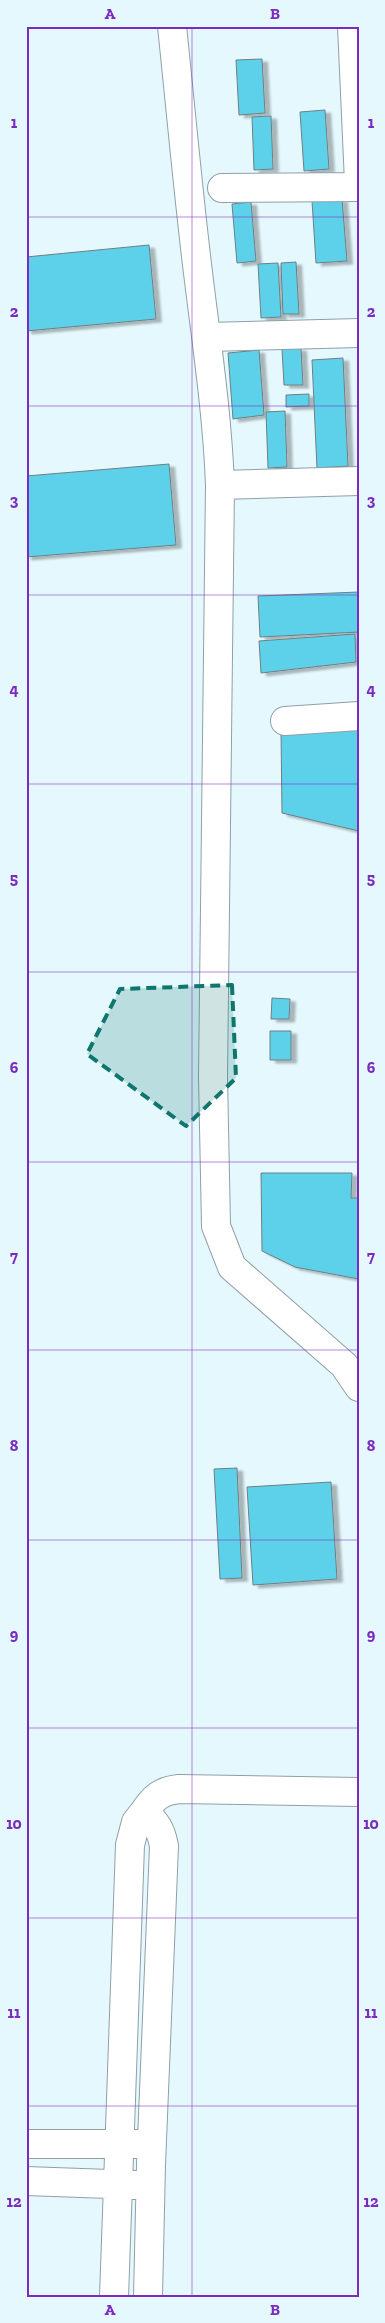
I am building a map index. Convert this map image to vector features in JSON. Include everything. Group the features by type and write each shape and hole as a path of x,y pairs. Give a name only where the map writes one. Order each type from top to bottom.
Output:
{"street":[{"path":"172,26 196,258 218,441 220,485 213,1077 216,1226 232,1267 354,1374"},
{"path":"352,26 359,182"},
{"path":"222,188 359,187"},
{"path":"207,337 359,333"},
{"path":"220,485 359,481"},
{"path":"285,721 359,716"},
{"path":"114,2297 130,1845 136,1822 152,1800 164,1791 178,1789 359,1792"},
{"path":"144,1812 157,1823 162,1834 164,1846 148,2297"},
{"path":"26,2144 152,2144"},
{"path":"26,2181 151,2185"}],"highlighted area":[{"path":"232,985 236,1078 186,1126 87,1054 120,989"}],"building":[{"path":"262,59 265,113 239,115 236,60"},
{"path":"325,110 329,169 304,171 300,112"},
{"path":"271,116 273,169 254,170 252,117"},
{"path":"342,199 347,261 316,263 312,201"},
{"path":"251,202 256,261 237,263 232,204"},
{"path":"149,245 156,319 26,331 26,257"},
{"path":"296,262 299,314 283,314 281,263"},
{"path":"278,263 281,317 261,318 258,264"},
{"path":"301,348 303,385 284,385 282,349"},
{"path":"259,350 264,415 233,419 228,353"},
{"path":"343,358 348,466 317,468 312,360"},
{"path":"309,394 309,406 286,407 286,395"},
{"path":"285,411 287,467 268,468 266,412"},
{"path":"169,464 176,545 26,557 26,476"},
{"path":"359,592 359,632 260,637 258,596"},
{"path":"355,634 356,662 261,673 259,641"},
{"path":"359,726 359,831 282,813 281,731"},
{"path":"272,998 290,999 289,1019 271,1019"},
{"path":"270,1031 291,1031 291,1060 270,1060"},
{"path":"261,1173 352,1173 351,1198 359,1198 359,1279 295,1267 262,1251"},
{"path":"237,1468 242,1578 220,1579 214,1469"},
{"path":"331,1482 337,1579 253,1585 247,1487"}]}
